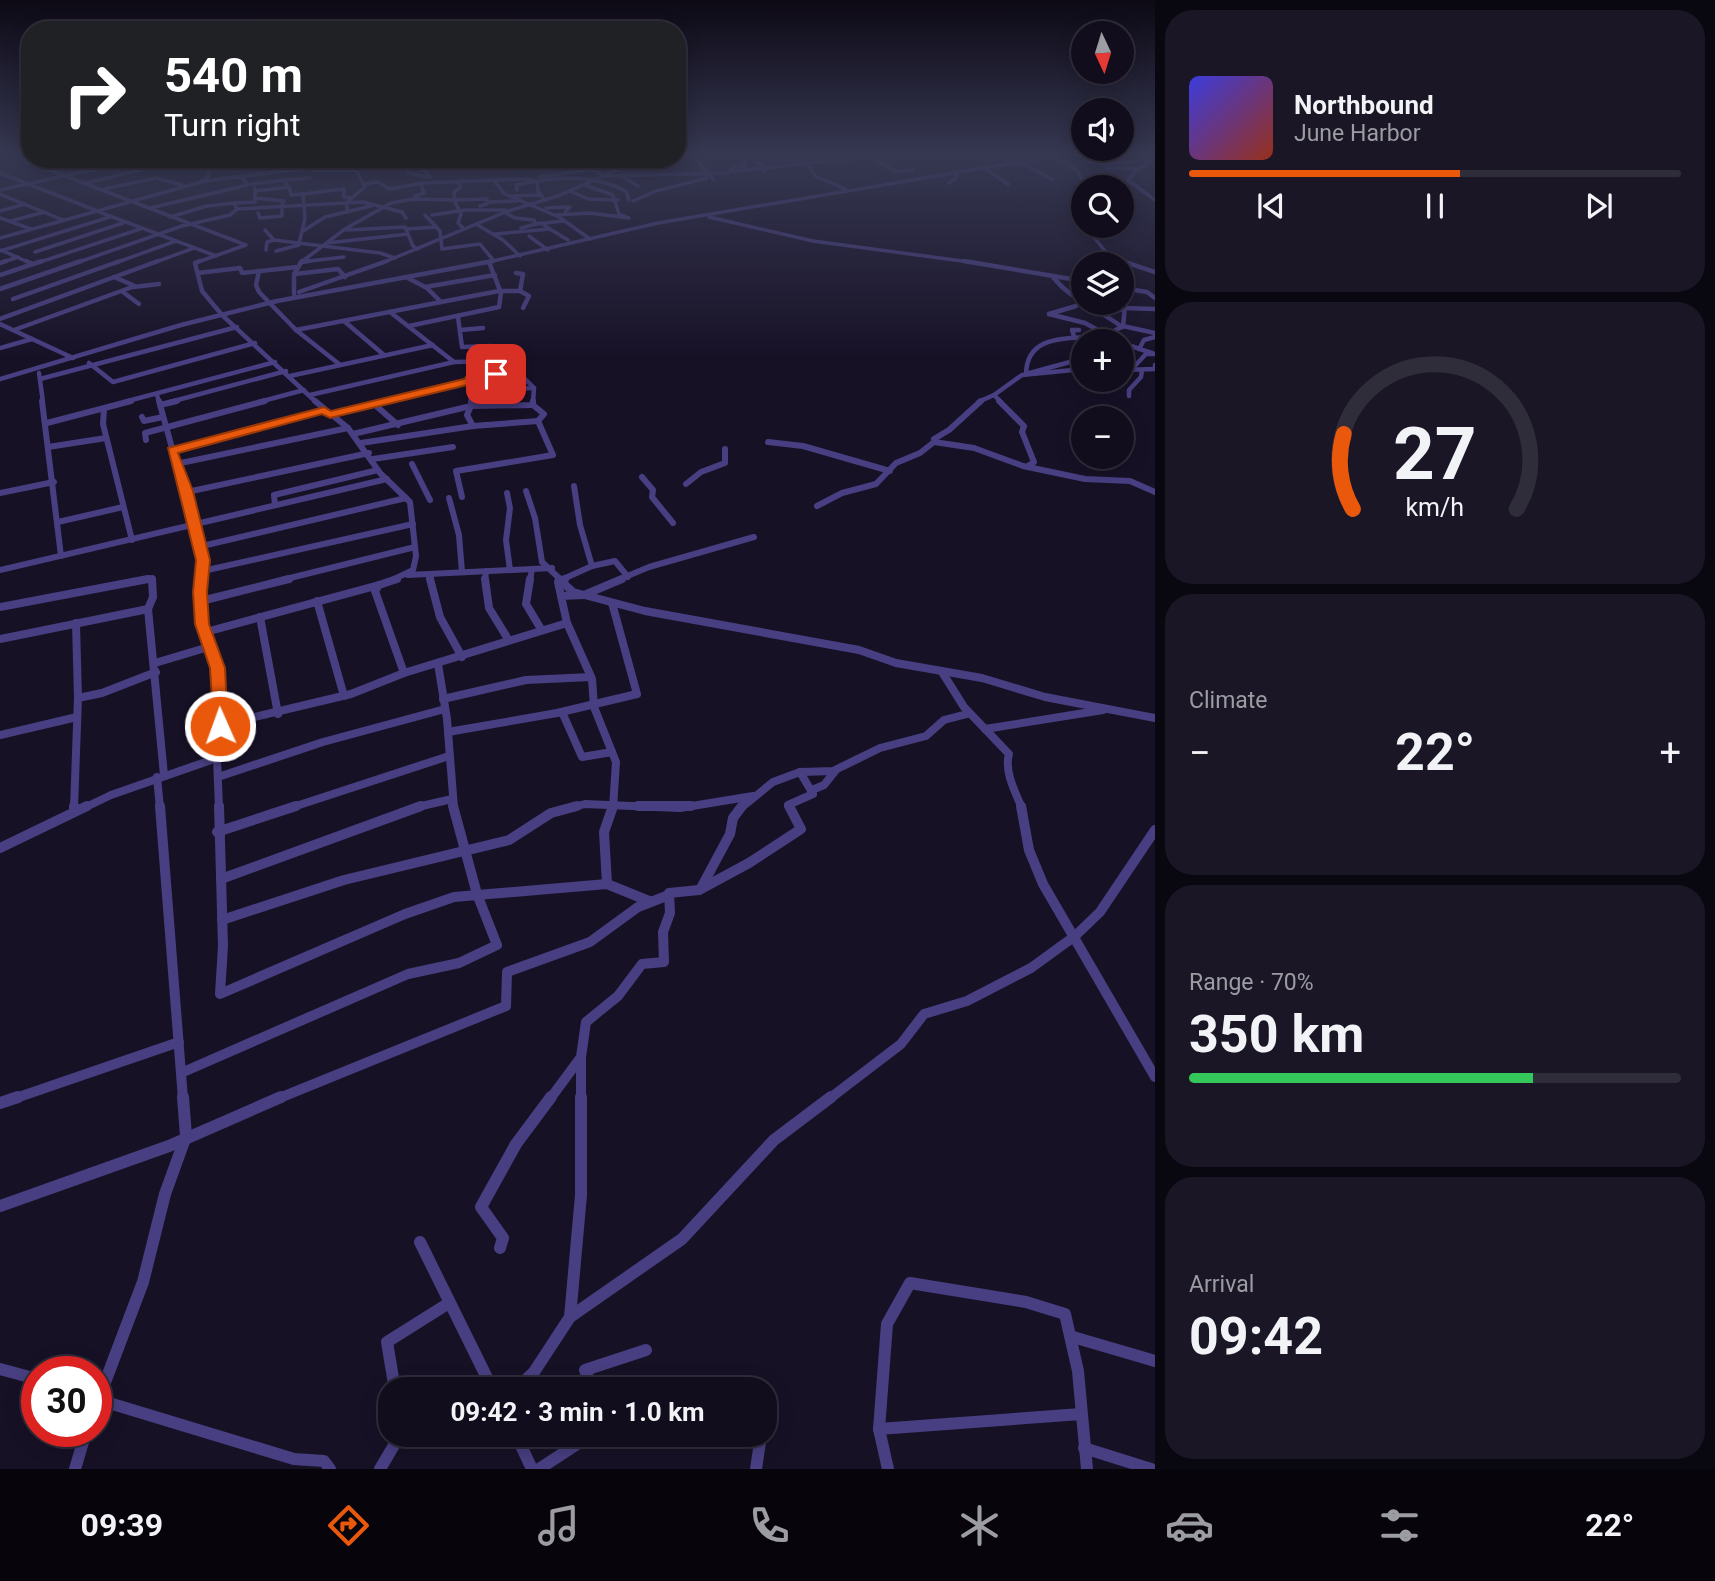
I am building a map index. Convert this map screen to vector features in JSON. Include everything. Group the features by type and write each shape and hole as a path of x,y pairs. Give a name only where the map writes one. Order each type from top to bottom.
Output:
{"street":[{"path":"12,222 31,229"},
{"path":"0,238 57,222"},
{"path":"66,222 78,227"},
{"path":"1,250 95,222"},
{"path":"120,222 216,256"},
{"path":"182,222 246,244 195,263 202,291 222,315 327,412 348,428 371,456 378,470 410,502 415,547 413,570 408,575"},
{"path":"0,291 199,222"},
{"path":"299,243 305,222"},
{"path":"303,231 319,222"},
{"path":"293,294 295,274 301,262 358,222"},
{"path":"432,222 442,236 442,249 480,244"},
{"path":"458,222 464,231"},
{"path":"280,300 396,258 482,222"},
{"path":"536,222 568,240"},
{"path":"521,228 520,226 554,222"},
{"path":"565,222 590,239"},
{"path":"626,230 628,222"},
{"path":"0,379 280,300 520,256 626,230 674,222"},
{"path":"730,222 813,241 1071,279"},
{"path":"35,251 123,223"},
{"path":"476,224 495,234 520,256"},
{"path":"345,230 403,227 413,246 418,249"},
{"path":"266,250 267,242 274,240 323,244 437,227"},
{"path":"0,275 140,229"},
{"path":"495,234 550,229"},
{"path":"265,230 274,240"},
{"path":"329,232 318,243 396,258"},
{"path":"529,236 548,250"},
{"path":"409,327 499,307 499,291 491,261 480,244 471,238"},
{"path":"1094,238 1105,252"},
{"path":"352,239 354,250"},
{"path":"13,299 176,241"},
{"path":"276,251 306,244"},
{"path":"55,245 73,251"},
{"path":"0,322 30,308 194,248"},
{"path":"1,250 33,264"},
{"path":"0,263 18,257"},
{"path":"301,262 344,257"},
{"path":"1134,265 1155,272"},
{"path":"198,273 240,268 242,273 297,267"},
{"path":"295,274 338,269 345,277"},
{"path":"259,271 256,285 270,303 296,330 339,364"},
{"path":"516,272 523,274 520,291"},
{"path":"1044,274 1052,276 1071,295"},
{"path":"425,286 495,275"},
{"path":"114,277 134,287"},
{"path":"406,277 425,286 441,302"},
{"path":"14,330 134,287 159,284"},
{"path":"1134,290 1147,292 1155,297"},
{"path":"0,291 30,308"},
{"path":"296,330 499,291 520,291 529,296 523,308"},
{"path":"122,292 139,304"},
{"path":"379,306 454,362"},
{"path":"1071,307 1049,314 1097,329"},
{"path":"1134,308 1155,309"},
{"path":"1122,327 1123,315"},
{"path":"1100,329 1104,316 1122,327 1155,335"},
{"path":"458,317 462,347 492,346"},
{"path":"344,321 384,355"},
{"path":"0,322 93,365 113,382 255,344"},
{"path":"40,379 237,327"},
{"path":"1118,329 1122,327"},
{"path":"460,330 483,328"},
{"path":"1134,346 1155,335"},
{"path":"1026,374 1025,358 1032,349 1071,338"},
{"path":"0,348 32,339"},
{"path":"160,405 288,374 433,345"},
{"path":"1134,351 1154,354"},
{"path":"1134,364 1146,354 1154,354"},
{"path":"146,440 145,433 307,393 454,362 496,360 496,374"},
{"path":"817,506 842,493 876,484 896,463 920,453 929,443 947,433 964,411 1026,374 1071,361"},
{"path":"47,423 275,362"},
{"path":"1134,370 1155,369 1155,365"},
{"path":"39,367 61,556"},
{"path":"1026,374 1071,369"},
{"path":"1129,396 1129,390 1141,377 1142,370"},
{"path":"172,451 327,412 467,382 471,377 519,373 534,388 533,405"},
{"path":"473,426 467,415 471,407 471,392 534,388"},
{"path":"157,395 176,464 187,492 203,571 201,601 206,632 217,668 221,725 218,728 217,758 217,832 222,920 220,994 405,914 454,897 607,884 649,901"},
{"path":"994,395 1000,405 1007,408 1024,426 1022,432 1034,462 1027,466"},
{"path":"374,404 396,422 406,435"},
{"path":"353,434 396,422 471,407 533,405 544,414 538,421 473,426 361,443"},
{"path":"104,409 106,438 132,540"},
{"path":"142,417 144,421 163,417"},
{"path":"462,497 456,471 552,456 538,421"},
{"path":"176,464 348,428"},
{"path":"48,447 106,438"},
{"path":"768,442 803,446 836,458 890,471"},
{"path":"929,443 974,448 1027,466 1094,480 1130,481 1155,492"},
{"path":"187,492 371,456 453,447"},
{"path":"685,484 701,472 725,463 725,449"},
{"path":"412,464 430,500"},
{"path":"275,505 274,495 378,470"},
{"path":"642,477 653,490 652,496 656,503 673,523"},
{"path":"0,570 387,479"},
{"path":"0,494 54,482"},
{"path":"574,486 580,525 592,566"},
{"path":"526,491 535,519 542,562 552,568 573,592 683,618 790,636 1155,718"},
{"path":"507,493 510,508 506,540 510,570"},
{"path":"198,547 406,498"},
{"path":"449,498 459,535 461,572"},
{"path":"58,522 123,507"},
{"path":"203,571 413,524"},
{"path":"561,596 584,594 649,567 754,537"},
{"path":"201,601 415,547"},
{"path":"607,884 604,832 613,805 616,762 594,705 591,677 567,623 558,582 592,566 615,561 628,577"},
{"path":"206,632 408,575 552,568"},
{"path":"532,569 526,604 541,629"},
{"path":"486,571 483,590 487,607 508,639"},
{"path":"430,574 430,588 441,619 462,657"},
{"path":"0,607 152,578 153,597 148,609 156,672 160,776 186,1136 165,1194 144,1282 112,1364"},
{"path":"379,585 375,592 404,673"},
{"path":"317,601 344,696"},
{"path":"448,732 562,712 637,694 612,603"},
{"path":"0,639 148,609"},
{"path":"260,617 278,714"},
{"path":"74,812 78,698 76,623"},
{"path":"221,725 278,714 344,696 404,673 567,623"},
{"path":"155,663 212,646"},
{"path":"181,1073 408,974 459,963 498,945 477,894 452,799 448,732 438,664"},
{"path":"78,698 103,693 156,672"},
{"path":"942,672 953,696 967,714 1009,754 1007,765 1027,825 1029,850 1043,884 1155,1077"},
{"path":"218,777 526,680 591,677"},
{"path":"985,729 1110,709"},
{"path":"562,712 582,757 612,752"},
{"path":"699,890 730,834 733,818 752,796 773,782 800,772 836,770 880,748 926,736 935,731 944,720 967,714"},
{"path":"1,735 77,717"},
{"path":"217,832 449,756"},
{"path":"0,848 74,812 160,776 217,758"},
{"path":"811,790 824,785 836,770"},
{"path":"0,1206 169,1146 186,1136 506,1006 507,972 599,937 629,911 649,901 699,890 749,863 801,829 788,805 813,794 800,772"},
{"path":"222,920 344,880 509,840 551,813 585,804 680,808 752,796"},
{"path":"220,880 413,808 452,799"},
{"path":"529,1377 570,1317 623,1283 682,1239 775,1140 901,1044 924,1014 967,1001 1031,968 1075,936 1100,912 1155,830"},
{"path":"570,1317 581,1195 580,1058 586,1022 618,996 642,964 664,962 663,932 670,913 669,895"},
{"path":"0,1103 179,1042"},
{"path":"500,1248 503,1238 481,1207 516,1144 580,1058"},
{"path":"420,1242 486,1377"},
{"path":"888,1469 879,1429 887,1324 910,1283 1026,1301 1065,1314 1073,1337 1087,1469"},
{"path":"393,1377 387,1342 449,1303"},
{"path":"1073,1337 1155,1361"},
{"path":"588,1377 585,1370 646,1350"},
{"path":"0,1369 21,1375"},
{"path":"112,1406 294,1459 324,1461 330,1469"},
{"path":"879,1429 1081,1414"},
{"path":"75,1469 82,1447"},
{"path":"380,1469 393,1447"},
{"path":"522,1447 532,1469"},
{"path":"539,1469 573,1447"},
{"path":"756,1469 759,1447"},
{"path":"1084,1448 1152,1469"}],"route":[{"path":"220,726 217,668 212,646 202,624 200,592 203,560 187,491 172,451 324,410 330,414 467,382 471,377 496,374"}]}
